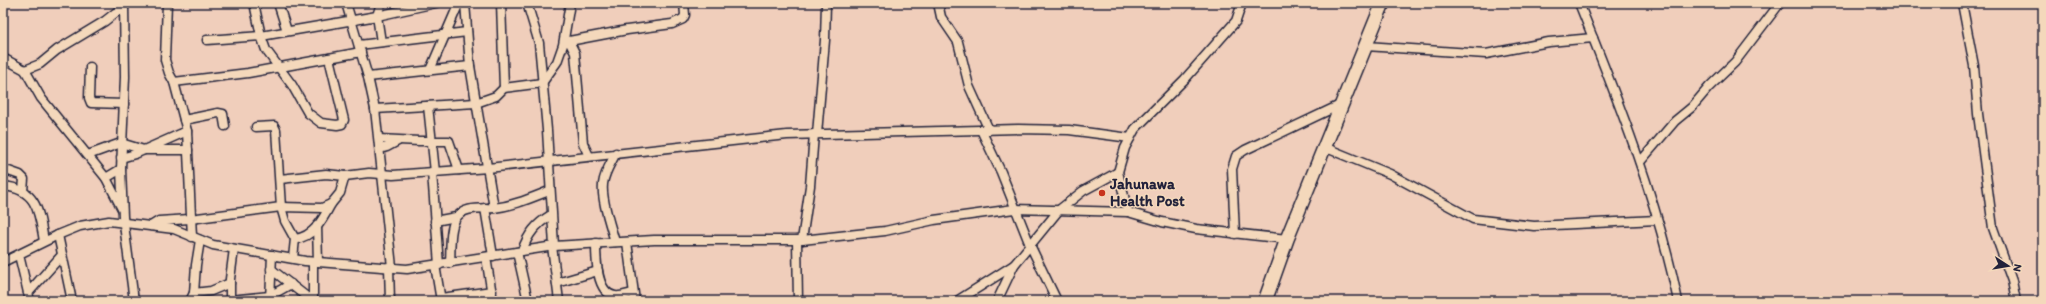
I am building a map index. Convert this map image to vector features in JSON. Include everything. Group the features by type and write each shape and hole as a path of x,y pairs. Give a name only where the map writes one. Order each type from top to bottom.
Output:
{"main road":[{"path":"1265,301 1287,239 1383,3"}],"street":[{"path":"167,3 165,60 169,73 174,82 187,131 192,237"},
{"path":"254,3 260,36 266,50 292,85 308,113 321,123 337,125 342,124 344,120 329,58"},
{"path":"278,3 287,31"},
{"path":"346,3 368,77 375,109 383,175 391,267 390,301"},
{"path":"381,3 377,16 381,42"},
{"path":"207,40 260,36 352,19 377,16 436,3"},
{"path":"430,70 447,34 459,3"},
{"path":"465,3 470,66 494,208"},
{"path":"500,3 504,88"},
{"path":"527,3 540,43 553,246 559,301"},
{"path":"375,109 476,103 496,96 504,88 542,83 557,62 566,41 570,3"},
{"path":"566,41 627,30 672,24 683,19 685,15 684,3"},
{"path":"798,301 800,240 810,186 816,134 825,40 826,3"},
{"path":"938,3 942,17 958,42 969,86 1014,209 1057,301"},
{"path":"1128,212 1118,172 1130,138 1135,129 1185,78 1236,21 1242,3"},
{"path":"1578,3 1593,38 1640,162 1671,270 1678,301"},
{"path":"1640,162 1675,121 1692,107 1709,87 1735,62 1780,3"},
{"path":"1962,3 1974,66 1978,114 1993,228 2012,281 2016,301"},
{"path":"25,70 40,64 57,50 105,21 124,4"},
{"path":"124,4 124,104 121,169 124,221 134,301"},
{"path":"174,82 279,67 329,58 381,42 467,32"},
{"path":"1366,46 1486,54 1549,42 1593,38"},
{"path":"566,41 576,53 583,143 589,156"},
{"path":"3,58 25,70 41,98 106,178 123,210"},
{"path":"368,77 470,66"},
{"path":"90,67 90,103 124,104"},
{"path":"1236,234 1232,169 1236,156 1245,150 1342,104"},
{"path":"428,106 432,140 437,265 441,300 492,292"},
{"path":"184,120 218,113 222,114 225,126"},
{"path":"256,127 274,126 276,130 284,221 295,239 293,258"},
{"path":"280,179 326,174 345,176 369,173 383,175 488,168 787,135 985,130 1069,130 1130,138"},
{"path":"121,158 144,150 187,131"},
{"path":"378,139 398,141 449,141 460,170"},
{"path":"380,149 398,141"},
{"path":"88,154 121,143 144,150 188,150"},
{"path":"1324,147 1390,174 1473,219 1534,226 1657,220"},
{"path":"615,242 602,185 616,153"},
{"path":"3,169 20,175 24,179 23,191"},
{"path":"106,178 121,169"},
{"path":"997,301 1014,265 1059,210 1083,191 1118,172"},
{"path":"295,239 309,234 322,222 340,193 345,176"},
{"path":"3,186 23,191 37,205 44,241"},
{"path":"435,221 456,217 462,212 475,208 494,208 518,203 549,191"},
{"path":"152,226 159,221 190,219 282,207 322,208 332,204"},
{"path":"485,208 493,301"},
{"path":"3,262 44,241 80,226 109,221 124,221 174,230 214,246 315,262 406,268 437,265 553,246 615,242 800,240 885,231 934,220 1014,209 1128,212 1182,227 1287,239"},
{"path":"528,301 520,252 528,234 541,221 551,215"},
{"path":"450,263 452,234 456,217"},
{"path":"313,301 317,226"},
{"path":"58,235 72,301"},
{"path":"190,301 194,293 200,240"},
{"path":"596,243 599,279 607,293 616,296 634,297 627,242"},
{"path":"234,249 230,283 230,301 270,299 291,284"},
{"path":"19,255 29,297"},
{"path":"29,297 62,255"},
{"path":"270,299 272,255"},
{"path":"957,301 1014,265"},
{"path":"271,269 313,301"},
{"path":"557,283 598,271"},
{"path":"194,293 211,291 230,283"}],"place":[{"name":"Jahunawa Health Post","path":"1102,193"}]}
